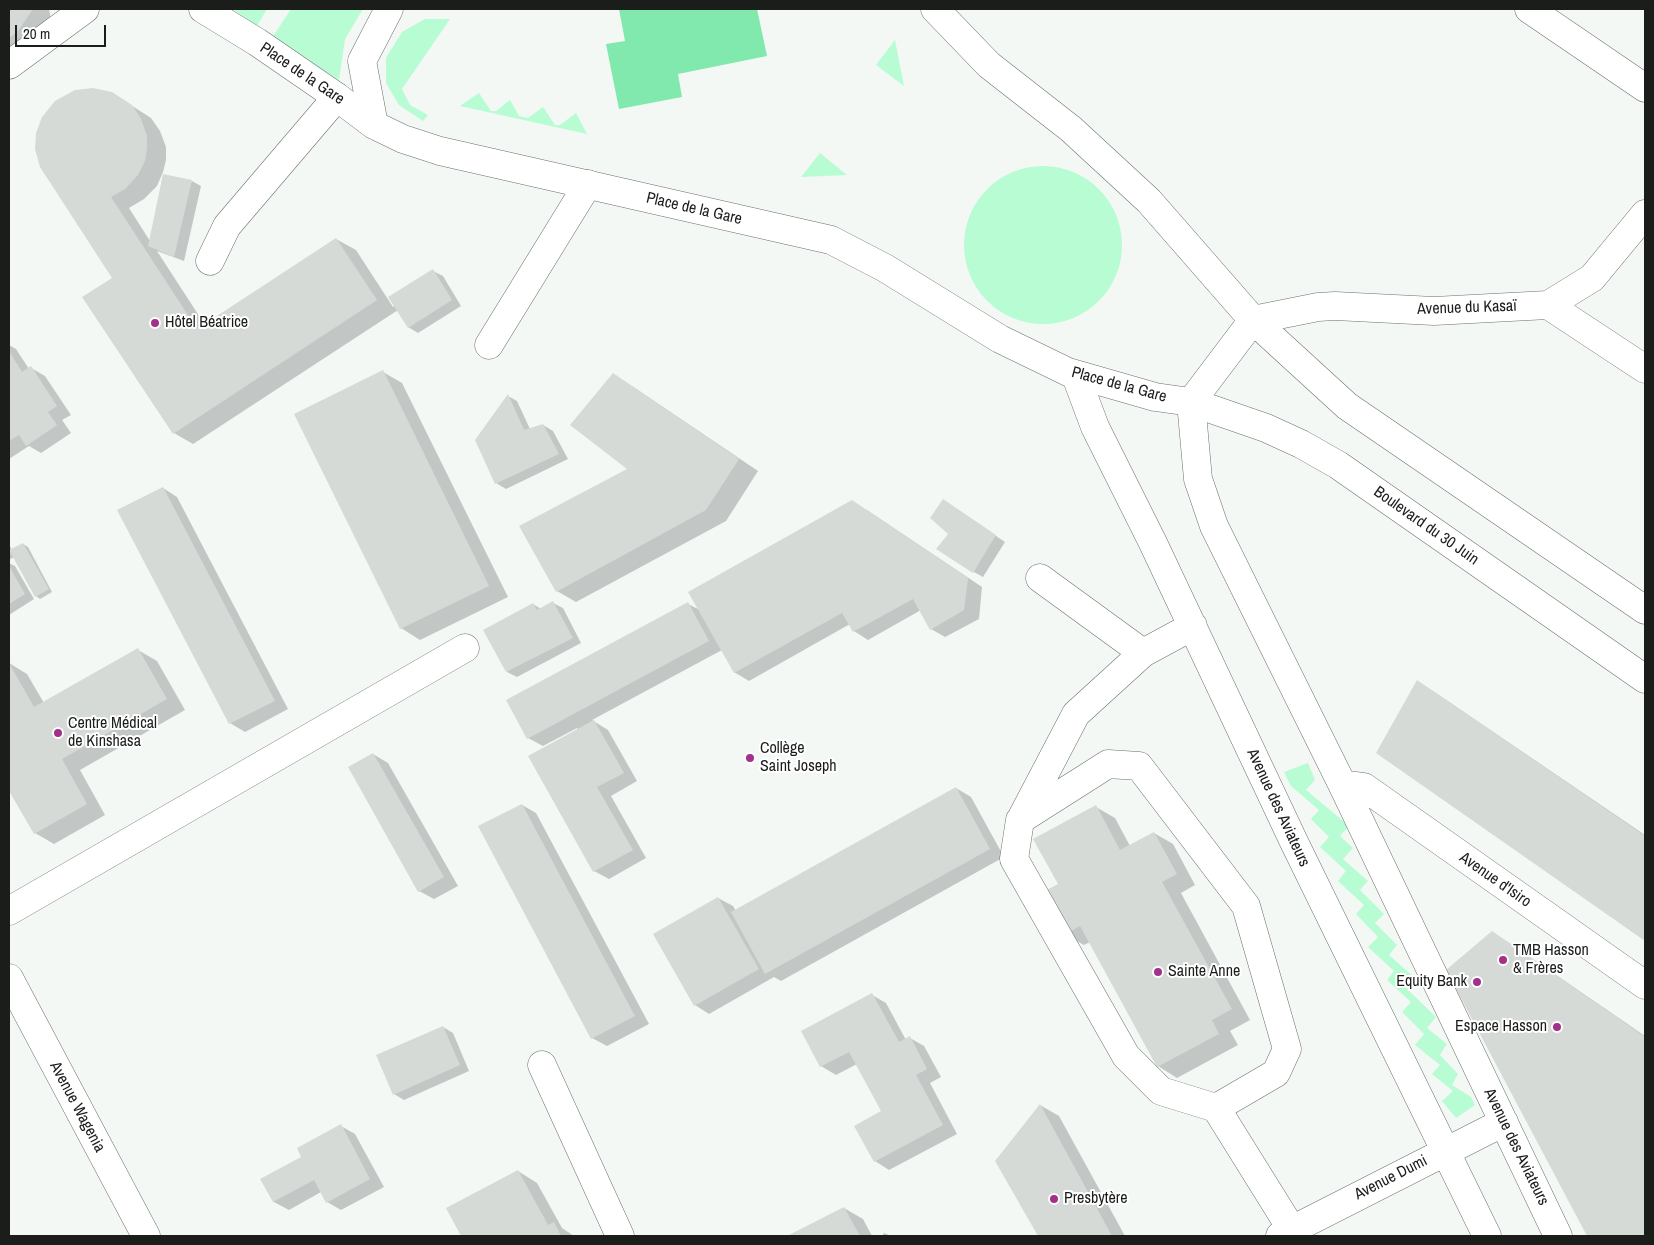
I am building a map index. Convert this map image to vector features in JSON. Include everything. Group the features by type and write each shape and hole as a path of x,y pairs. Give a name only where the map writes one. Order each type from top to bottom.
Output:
{"street":[{"path":"9,65 85,9"},
{"name":"Place de la Gare","path":"203,9 257,42 374,125 403,139 440,151 831,240 885,268 1000,340 1076,376 1155,397 1191,402"},
{"path":"374,125 362,61 389,9"},
{"path":"935,9 989,65 1071,129 1149,200 1253,320 1347,406 1645,610"},
{"path":"1529,9 1645,88"},
{"path":"210,261 226,226 337,97"},
{"path":"489,345 588,184"},
{"name":"Avenue du Kasaï","path":"1253,320 1318,307 1335,306 1434,311 1548,305 1592,278 1645,214"},
{"path":"1548,305 1645,369"},
{"path":"1191,402 1253,320"},
{"name":"Avenue des Aviateurs","path":"1076,376 1095,427 1154,543 1298,850 1487,1236"},
{"name":"Avenue des Aviateurs","path":"1191,402 1198,479 1214,526 1342,784 1558,1236"},
{"name":"Boulevard du 30 Juin","path":"1191,402 1266,428 1301,444 1338,465 1645,679"},
{"path":"1040,578 1143,653"},
{"path":"1192,626 1143,653 1076,714 1020,820 1014,859 1126,1056 1161,1090 1216,1108 1286,1233"},
{"path":"9,911 465,648"},
{"path":"1020,820 1108,764 1139,766 1246,906 1287,1049 1276,1073 1216,1108"},
{"name":"Avenue d'Isiro","path":"1342,784 1364,787 1645,985"},
{"name":"Avenue Wagenia","path":"9,978 146,1236"},
{"path":"542,1065 620,1236"},
{"name":"Avenue Dumi","path":"1286,1233 1504,1122"}],"shaded area":[{"path":"233,9 267,9 257,26"},
{"path":"291,9 363,9 345,39 339,80 272,38"},
{"path":"619,9 757,9 767,56 678,74 682,97 619,109 606,44 625,41"},
{"path":"425,19 450,19 402,89 410,105 428,115 423,121 399,105 386,83 386,58 402,32"},
{"path":"895,40 904,86 876,65"},
{"path":"479,93 491,111 496,111 510,100 519,116 528,118 543,107 555,125 560,125 576,113 587,134 460,106"},
{"path":"820,153 847,175 801,177"},
{"path":"1051,166 1066,169 1080,175 1099,189 1109,201 1119,222 1122,245 1119,268 1109,289 1099,301 1087,311 1066,321 1051,324 1035,324 1020,321 999,311 977,289 965,260 964,237 967,222 977,201 999,179 1028,167"},
{"path":"1308,763 1315,780 1306,790 1349,826 1340,836 1353,848 1343,859 1368,881 1360,890 1384,914 1375,923 1397,945 1389,955 1416,979 1407,989 1436,1017 1427,1028 1447,1044 1440,1055 1458,1074 1452,1085 1471,1097 1475,1105 1456,1118 1442,1101 1453,1091 1432,1074 1440,1065 1415,1045 1424,1034 1402,1012 1411,1002 1387,980 1394,971 1368,947 1378,937 1356,914 1364,905 1338,881 1346,871 1320,847 1329,837 1311,819 1319,810 1291,786 1284,772"}],"building":[{"path":"9,9 33,9 18,31 9,38"},
{"path":"93,88 112,92 132,105 141,119 147,136 145,161 138,175 125,189 111,197 197,329 336,238 377,300 173,434 82,297 112,278 40,167 35,149 36,133 42,117 55,101 75,90"},
{"path":"163,174 192,180 174,257 148,246"},
{"path":"433,269 452,300 408,328 388,297"},
{"path":"9,351 22,372 31,366 57,406 48,412 57,425 26,446 19,435 9,441"},
{"path":"383,370 489,586 400,629 294,414"},
{"path":"613,373 739,459 706,510 556,592 519,526 627,469 570,425"},
{"path":"508,394 524,430 543,424 559,454 495,484 475,440"},
{"path":"163,487 275,701 229,724 117,510"},
{"path":"943,499 996,535 973,573 936,549 948,534 930,518"},
{"path":"852,500 968,578 964,610 930,630 913,599 853,632 842,613 734,673 688,592"},
{"path":"23,543 49,589 35,597 9,550"},
{"path":"9,566 25,594 9,604"},
{"path":"553,601 573,638 506,672 483,630 533,603 537,610"},
{"path":"688,602 709,641 527,739 506,700"},
{"name":"Centre Médical de Kinshasa","path":"138,648 167,699 62,759 87,804 34,834 9,791 9,663 34,707"},
{"path":"1417,680 1645,836 1645,941 1376,753"},
{"path":"594,720 624,773 597,787 633,850 593,872 528,756"},
{"path":"373,753 444,877 418,892 348,767"},
{"path":"956,787 990,849 765,974 731,912"},
{"path":"522,804 635,1016 591,1039 478,826"},
{"name":"Sainte Anne","path":"1096,805 1120,850 1154,832 1177,874 1162,882 1232,1009 1212,1020 1219,1034 1157,1067 1080,926 1064,935 1041,893 1058,884 1033,839"},
{"path":"718,897 759,969 694,1006 653,934"},
{"path":"1492,931 1645,1037 1645,1236 1587,1236 1446,970"},
{"path":"872,993 899,1042 910,1036 927,1069 916,1075 943,1125 874,1162 854,1126 881,1111 849,1052 820,1067 801,1031"},
{"path":"443,1026 460,1065 393,1095 376,1055"},
{"name":"Presbytère","path":"1040,1104 1112,1236 1038,1236 995,1161"},
{"path":"341,1124 370,1179 326,1203 314,1180 273,1202 260,1179 301,1157 297,1148"},
{"path":"518,1170 548,1225 554,1222 561,1236 461,1236 446,1208"},
{"path":"844,1207 860,1236 787,1236"}],"place":[{"name":"Hôtel Béatrice","path":"155,323"},
{"name":"Centre Médical de Kinshasa","path":"58,733"},
{"name":"Collège Saint Joseph","path":"750,758"},
{"name":"TMB Hasson & Frères","path":"1503,960"},
{"name":"Sainte Anne","path":"1158,972"},
{"name":"Equity Bank","path":"1477,982"},
{"name":"Espace Hasson","path":"1557,1027"},
{"name":"Presbytère","path":"1054,1199"}]}
